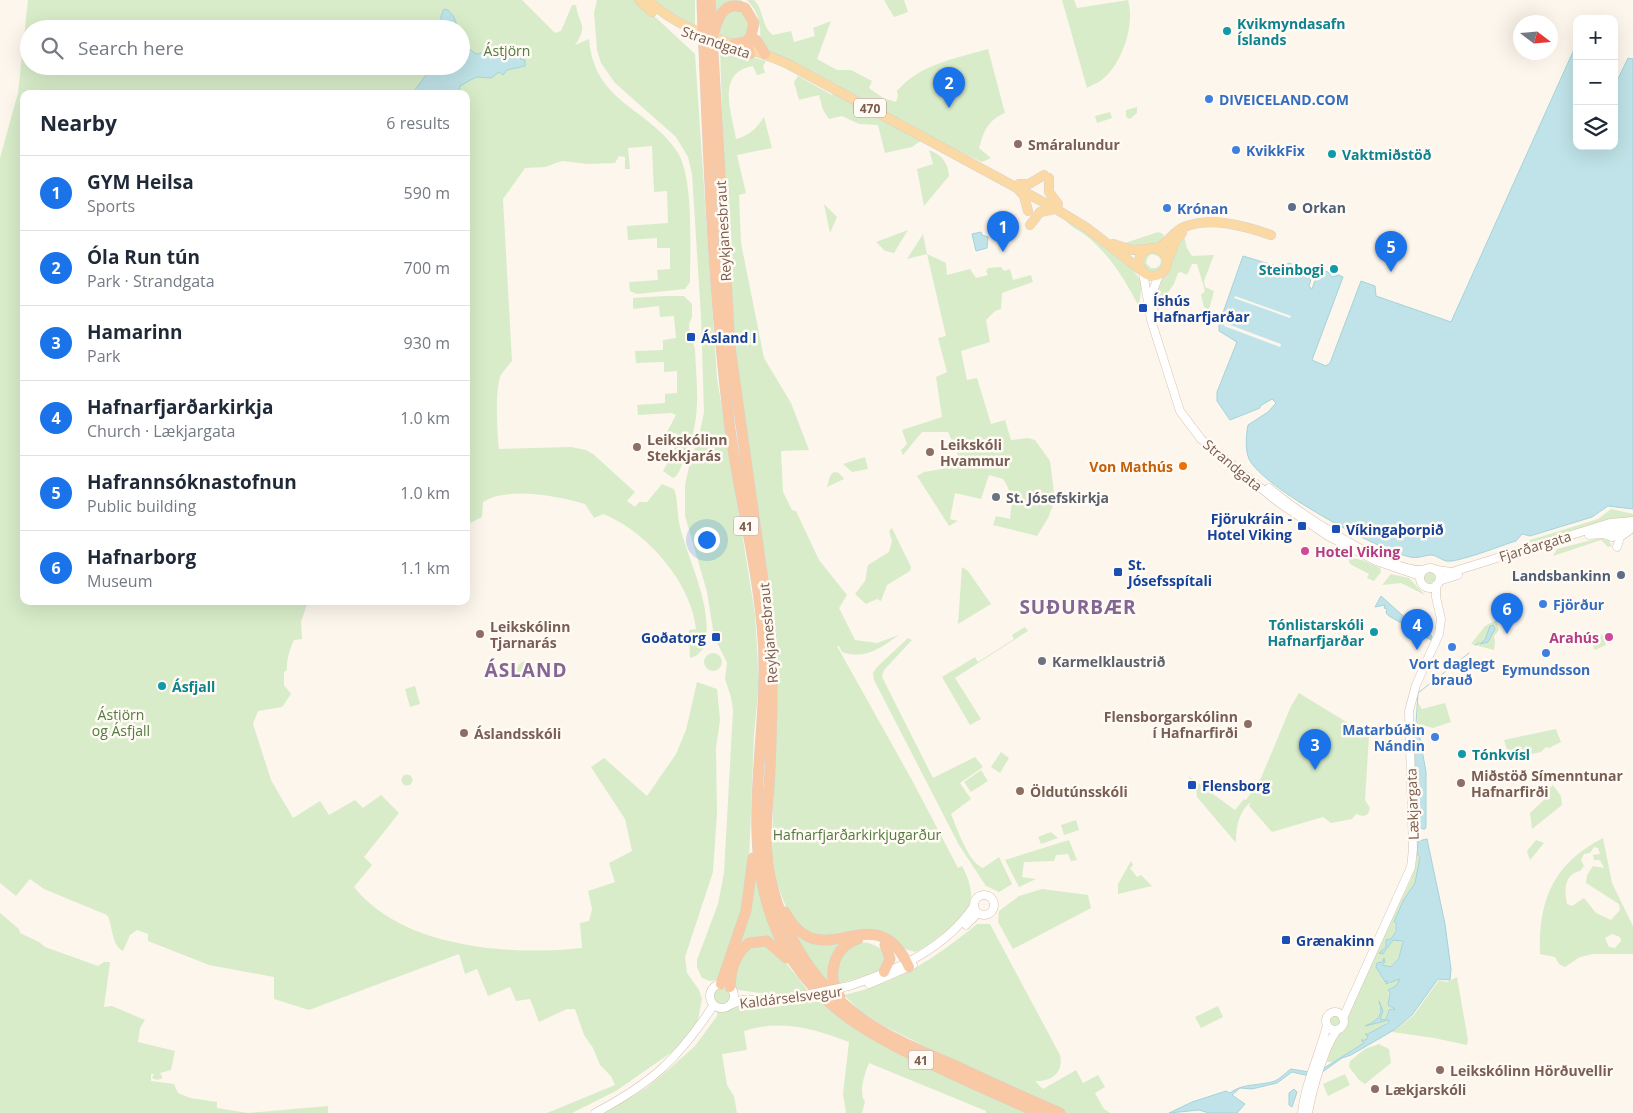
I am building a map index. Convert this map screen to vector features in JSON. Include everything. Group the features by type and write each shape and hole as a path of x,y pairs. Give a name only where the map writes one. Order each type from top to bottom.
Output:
{"highway":[{"name":"Reykjanesbraut","path":"702,0 710,40 731,355 771,637 773,685 766,837 774,892 782,919 804,960 830,991 870,1024 915,1048 1060,1113"},
{"name":"Reykjanesbraut","path":"710,0 719,327 730,424 763,637 764,716 756,835 758,869 766,901 785,947 814,989 842,1015 879,1039 1039,1113"},
{"path":"743,0 757,17 759,27 752,46"},
{"path":"710,40 722,11 736,6 745,8 752,15 754,25 752,46"},
{"path":"734,44 745,42 765,54"},
{"path":"728,987 746,911 756,835"},
{"path":"769,866 786,914 801,933 813,939 827,941 864,933 878,934 893,943 905,966"},
{"path":"870,1024 838,994 833,975 834,962 839,952 854,940 868,939 885,944 905,966"},
{"path":"728,987 731,972 739,953 749,942 762,940 780,951 804,981 814,989"},
{"path":"884,972 890,959 885,944"}],"main road":[{"name":"Strandgata","path":"639,0 664,21 689,35 752,46 939,146 962,154 1017,185 1075,214 1087,228 1142,271 1151,320 1180,411 1188,425 1213,450 1291,512 1349,548 1388,566 1422,573"},
{"name":"Strandgata","path":"648,0 667,16 690,29 734,44"},
{"name":"Strandgata","path":"765,54 801,71"},
{"path":"1028,211 1024,196 1017,185 1032,184 1046,177 1049,192 1057,206 1040,212 1030,225"},
{"path":"1157,248 1163,246 1183,227 1188,226 1234,224 1271,235"},
{"path":"1159,276 1165,271 1175,241 1188,226"},
{"name":"Strandgata","path":"1100,238 1123,248 1146,249"},
{"path":"1157,248 1164,252 1168,260"},
{"name":"470","path":"1146,249 1157,248"},
{"path":"1142,271 1139,261 1146,249"},
{"name":"470","path":"1142,271 1150,276 1159,276"},
{"name":"Strandgata","path":"1159,276 1154,288 1154,318 1181,404 1188,419 1216,446 1310,519 1351,543 1422,573"},
{"path":"1589,535 1604,534 1612,537 1617,528 1622,524 1633,522"},
{"name":"Fjarðargata","path":"1437,570 1452,572 1610,523 1633,522"},
{"name":"Fjarðargata","path":"1435,585 1589,535 1617,528 1633,528"},
{"path":"1616,547 1620,537 1633,528"},
{"path":"1388,566 1401,565"},
{"path":"1432,568 1437,570 1440,575 1435,585 1422,584 1422,573 1432,568"},
{"name":"Lækjargata","path":"1340,1016 1348,1004 1412,867 1414,849 1409,711 1416,685 1439,634 1441,614 1435,585"},
{"name":"Kaldárselsvegur","path":"730,1005 742,1000 803,997 849,988 905,966 951,934 976,910"},
{"name":"Kaldárselsvegur","path":"849,988 884,972 905,966"},
{"path":"714,987 728,987 734,998 730,1005 724,1008 713,1006 709,999 710,992 714,987"},
{"name":"Kaldárselsvegur","path":"728,987 748,996 803,997"},
{"path":"595,1113 634,1091 664,1067 696,1033 713,1006"},
{"path":"1302,1113 1311,1084 1330,1040 1343,1024 1340,1016 1329,1015 1321,1060"},
{"path":"1327,1024 1332,1030 1337,1030"},
{"path":"1308,1113 1311,1084"}],"green space":[{"name":"Ástjörn og Ásfjall","path":"28,0 522,0 555,33 561,31 572,5 576,5 582,29 575,45 589,39 593,61 601,78 612,92 666,138 678,153 683,165 689,197 690,282 685,289 637,294 630,291 629,282 658,280 657,270 670,269 670,248 657,248 657,238 628,240 627,226 668,223 667,191 654,192 652,146 628,148 630,169 625,169 625,157 619,156 615,163 588,164 562,161 545,167 525,168 503,199 512,361 500,377 498,384 497,423 499,449 571,447 586,450 593,454 635,492 627,501 635,507 639,502 647,502 662,484 674,489 680,527 704,603 706,633 704,648 696,656 690,658 689,630 696,629 693,612 686,594 664,560 635,532 619,522 603,514 594,518 585,504 561,498 519,493 493,497 483,502 482,517 470,523 470,90 20,90 20,605 307,605 301,622 302,639 294,640 287,663 287,670 284,672 284,685 291,694 282,707 258,711 253,724 271,780 293,818 320,801 329,815 355,800 363,808 381,795 399,813 364,857 372,865 354,887 375,907 400,923 428,935 459,943 491,948 554,950 582,948 580,923 589,921 592,909 588,891 615,882 609,863 632,851 625,819 591,767 604,758 647,796 676,754 686,730 697,682 717,689 720,720 716,748 717,813 713,872 685,957 687,973 699,990 702,999 697,1025 672,1052 616,1091 572,1113 547,1113 615,1085 611,1076 600,1065 593,1048 584,1035 575,1009 567,1009 539,1022 530,999 516,1001 510,987 488,996 477,969 465,974 459,954 309,1010 274,999 274,977 209,965 148,941 148,934 137,930 130,935 123,951 114,940 107,915 44,889 30,879 16,896 0,883 0,158 18,93 20,74 470,75 470,20 26,20"},
{"path":"597,0 637,0 695,54 717,378 755,614 759,682 754,735 749,861 742,913 718,980 710,981 702,978 697,967 697,960 718,904 724,873 733,710 725,679 727,663 714,636 707,592 685,516 685,485 704,412 701,316 692,174 688,157 676,137 615,83 601,63 597,50 594,13"},
{"path":"652,0 695,0 695,29"},
{"path":"713,0 741,0 746,6 736,4 714,21"},
{"path":"747,0 754,0 760,8 764,23 769,32 773,35 791,31 794,42 815,36 813,28 831,21 817,59 837,70 851,70 872,81 869,88 883,98 896,102 897,91 916,74 938,64 988,49 1005,113 994,119 985,131 979,148 991,158 982,162 946,145 815,73 768,53 760,43 760,25 757,15"},
{"path":"884,0 904,0 908,12 894,17"},
{"path":"1062,0 1074,0 1077,8 1128,0 1130,20 1122,52 1111,71 1104,78 1087,88"},
{"path":"742,10 751,22 745,39 733,42 720,38 720,26 728,12"},
{"name":"Hafnarfjarðarkirkjugarður","path":"720,48 766,61 763,66 765,73 757,75 753,66 741,70 734,77 730,85 729,95 736,139 752,131 764,117 772,148 737,155 746,193 739,195 741,243 764,358 791,403 809,450 781,451 783,492 792,510 796,511 819,560 847,595 839,608 855,640 877,643 899,635 866,654 858,655 842,652 839,646 837,646 913,782 958,868 962,866 970,888 971,897 969,905 959,920 929,944 915,952 902,948 871,930 837,933 825,939 808,935 790,917 777,884 772,853 774,759 736,370 723,149"},
{"path":"798,76 832,95 834,92 922,140 912,147 885,153 878,125 859,124 842,116 829,119 823,110 819,95 799,100 794,82"},
{"path":"1137,107 1137,113 1130,119 1126,117 1126,110"},
{"path":"1110,112 1112,118 1097,123 1095,116"},
{"path":"929,150 944,160 949,176 924,206 917,169 933,164"},
{"path":"824,204 837,217 830,233"},
{"path":"1063,216 1131,266 1142,283 1139,307 1111,261 1089,238 1071,226"},
{"path":"908,230 894,253 885,251 876,242"},
{"path":"1158,232 1163,234 1165,239 1153,246 1140,247 1113,241 1125,243"},
{"path":"923,234 927,254 907,259"},
{"path":"1184,236 1187,248 1192,256 1214,255 1204,281 1205,287 1214,291 1209,310 1204,307 1201,295 1205,291 1197,264 1192,264 1187,275 1181,272 1178,273 1174,284 1162,301 1157,300 1156,289 1161,277 1170,268 1172,252"},
{"path":"1153,249 1159,251 1164,257 1164,266 1155,273 1145,269 1141,262 1146,252","holes":["1151,254 1158,256 1161,260 1160,265 1156,268 1151,268 1146,263 1148,257"]},
{"path":"927,254 946,263 947,275 970,269 976,278 988,275 986,271 988,268 1001,267 1004,271 1010,269 1013,280 1031,275 1033,282 1002,293 1001,309 995,311 986,320 990,342 961,351 967,380 977,378 991,424 1005,420 1011,440 1028,438 1035,440 1050,461 1055,500 1048,518 1037,536 993,525 996,516 1010,519 1011,503 1010,493 1003,479 989,475 981,499 955,493 950,519 958,521 949,526 917,476 924,472 942,469 959,458 948,432 922,432 903,455 901,450 907,444 902,430 942,417 936,377 947,372 938,338 946,336"},
{"path":"684,296 692,304 692,317 689,324 690,343 693,343 695,349 697,380 697,407 693,433 680,471 673,478 663,471 673,453 677,433 666,434 676,415 672,413 638,415 637,405 665,403 665,394 677,393 677,371 664,372 664,362 636,363 635,351 663,350 663,340 676,338 674,316 660,317 659,306 633,309 633,298"},
{"path":"865,457 868,469 852,472 843,464"},
{"path":"834,472 839,473 844,479 827,487 830,476"},
{"path":"1611,509 1633,514 1633,519 1616,518 1528,545 1530,540 1598,519"},
{"path":"892,528 911,567 910,571 887,585 881,601 877,599 866,604 855,594 865,581 868,565 889,552 892,541 889,531"},
{"path":"1600,538 1609,541 1612,546 1608,547 1601,540 1553,556 1557,549"},
{"path":"1348,557 1362,560 1380,568 1381,572 1374,581 1367,578 1369,574 1350,564"},
{"path":"962,567 968,571 991,604 958,624"},
{"path":"1432,572 1435,573 1435,583 1428,584 1425,583 1424,576 1425,573"},
{"path":"1391,574 1409,578 1425,595 1401,583 1382,585"},
{"path":"1496,620 1499,630 1494,636 1494,650 1471,644 1485,626"},
{"path":"1025,627 1028,631 955,678 981,719 970,725 942,677 975,657 978,662 1014,639 1012,635"},
{"path":"1602,634 1606,645 1595,650 1590,638"},
{"path":"908,638 912,640 884,670 882,677 933,778 975,757 983,767 960,783 971,799 951,814 968,852 978,865 983,868 999,857 1012,884 999,892 986,886 959,845 874,680 873,673 877,667"},
{"path":"709,653 717,653 722,658 720,669 709,671 704,666 704,658"},
{"path":"526,661 532,664 535,670 532,676 526,679 520,676 517,670 520,664"},
{"path":"415,686 420,704 410,707 405,689"},
{"path":"1299,693 1369,736 1365,800 1370,808 1368,814 1363,816 1356,814 1352,819 1331,823 1323,817 1272,832 1249,806 1251,802 1241,815 1236,843 1197,797 1196,788 1188,776 1235,810 1244,799 1246,800 1261,778 1291,706"},
{"path":"1418,703 1422,709 1445,703 1451,722 1433,728 1417,724"},
{"path":"1556,729 1561,742 1549,748 1546,747 1541,752 1510,759 1504,740"},
{"path":"1001,752 1009,758 1000,773 991,767"},
{"path":"981,770 988,781 971,792 964,782"},
{"path":"407,774 413,780 407,786 401,780"},
{"path":"1553,785 1561,796 1562,805 1532,829 1530,813 1548,796 1549,789"},
{"path":"1076,820 1079,830 1064,835 1061,825"},
{"path":"1051,832 1058,838 1041,844 1038,837"},
{"path":"1603,838 1612,883 1633,926 1633,954 1593,954 1580,957 1565,967 1559,964 1555,957 1540,954 1542,917 1552,885 1572,859","holes":["1594,847 1598,848 1600,854 1593,855 1594,860 1600,860 1604,868 1593,866 1587,875 1586,883 1619,904 1620,910 1611,920 1596,913 1584,898 1572,906 1567,904 1566,884 1568,879 1580,871 1584,866 1581,860 1584,854 1590,853","1612,934 1620,937 1621,941 1615,948 1609,947 1605,938"]},
{"path":"1069,840 1077,860 1071,861 1068,854 1056,855 1054,861 1024,862 1022,877 1036,879 1019,887 1005,860"},
{"path":"1536,840 1544,843 1530,860 1527,851"},
{"path":"1417,854 1420,857 1415,883 1403,901 1394,922 1396,929 1391,939 1386,940 1386,947 1379,953 1384,953 1393,940 1401,940 1399,957 1391,967 1383,966 1384,963 1377,963 1379,964 1376,967 1384,982 1387,980 1386,983 1390,984 1392,980 1400,979 1396,986 1389,990 1388,1005 1395,1009 1388,1011 1385,1020 1389,1020 1367,1035 1367,1040 1363,1040 1364,1043 1333,1062 1327,1062 1332,1041 1344,1029 1359,990 1411,879"},
{"path":"1131,861 1133,865 1130,868 1137,877 1141,875 1152,886 1118,894 1118,884"},
{"path":"756,874 783,949 768,941 738,952"},
{"path":"1042,889 1088,895 1091,908 1013,949 998,922 999,911 1019,896"},
{"path":"781,909 804,934 817,942 826,943 851,939 838,949 832,958 829,970 829,986 808,962"},
{"path":"0,913 19,929 20,933 45,947 98,966 104,962 110,962 104,1007 112,1006 145,1020 140,1028 138,1042 175,1051 171,1070 160,1073 163,1078 157,1080 152,1078 154,1074 151,1074 151,1081 174,1084 178,1093 190,1098 217,1102 217,1108 248,1113 0,1113"},
{"path":"977,924 990,924 1060,1055 1060,1067 1055,1075 1046,1080 1035,1081 1043,1089 1076,1070 1083,1083 1098,1075 1105,1087 1095,1093 1104,1109 1110,1113 1065,1113 1005,1086 882,1025 860,1011 844,995 882,984 915,968 946,948"},
{"path":"859,942 874,945 887,955 884,970 838,984 835,975 839,955"},
{"path":"760,943 775,949 809,992 782,996 738,990 734,985 740,959 752,947"},
{"path":"1457,977 1468,1040 1467,1045 1392,1032 1413,1016 1439,980 1447,982"},
{"path":"721,988 727,991 730,997 727,1003 721,1006 715,1003 712,997 715,991"},
{"path":"752,1002 820,1002 853,1025 1036,1113 986,1113 986,1111 869,1063 863,1082 862,1093 865,1102 862,1113 846,1113 843,1094 849,1042 797,1027 771,1026 744,1031 747,1050 722,1054 727,1085 734,1096 737,1113 605,1113 646,1088 695,1046 717,1016 717,1012"},
{"path":"1218,1006 1223,1017 1201,1028 1195,1017"},
{"path":"1333,1016 1337,1016 1341,1022 1337,1028 1333,1028 1329,1024 1329,1020"},
{"path":"1379,1044 1389,1049 1391,1063 1365,1084 1359,1080 1349,1067 1350,1061 1365,1049"},
{"path":"1345,1074 1350,1085 1328,1096 1323,1084"},
{"path":"328,1106 328,1113 248,1113"}],"water":[{"path":"444,9 448,10 455,20 441,20"},
{"name":"Ástjörn","path":"513,44 515,51 519,53 528,49 520,59 525,60 525,66 507,70 503,75 499,72 491,78 476,77 460,86 460,90 415,90 426,75 470,75 470,49 476,54 482,53 485,49 492,53 500,47"},
{"path":"1573,52 1573,150 1618,150 1618,79 1628,58 1633,59 1633,509 1608,506 1592,517 1530,536 1522,534 1516,541 1470,557 1452,561 1446,561 1432,555 1413,557 1394,552 1349,531 1298,501 1276,486 1259,471 1249,459 1247,451 1248,425 1268,412 1276,403 1272,399 1260,406 1260,408 1230,420 1217,401 1217,392 1237,342 1219,331 1219,324 1243,256 1286,269 1288,263 1292,264 1290,274 1292,275 1295,265 1305,269 1308,265 1311,269 1316,269 1309,286 1312,289 1319,269 1328,272 1332,277 1339,275 1343,277 1312,360 1326,366 1330,363 1361,281 1375,286 1376,296 1451,322"},
{"path":"981,232 982,235 988,237 987,248 976,251 972,234"},
{"path":"1381,596 1412,624 1432,636 1431,640 1389,616 1386,613 1387,609 1384,608 1385,605 1375,607"},
{"path":"1493,625 1495,629 1488,642 1480,644 1485,640 1490,626"},
{"path":"1414,732 1419,733 1426,772 1425,829 1416,828"},
{"path":"1427,839 1445,924 1451,969 1450,980 1438,979 1412,1015 1394,1030 1351,1055 1342,1058 1321,1073 1305,1075 1292,1072 1277,1083 1252,1089 1240,1088 1275,1081 1291,1069 1309,1072 1324,1068 1364,1043 1361,1040 1366,1040 1368,1036 1365,1034 1388,1023 1389,1020 1365,1026 1379,1016 1381,1010 1379,1001 1383,1011 1380,1020 1386,1019 1389,1010 1395,1009 1388,1005 1390,992 1388,990 1396,986 1400,979 1386,984 1387,980 1385,982 1376,967 1377,963 1383,962 1384,958 1385,962 1382,965 1391,967 1399,958 1403,941 1393,940 1383,954 1379,953 1386,947 1386,940 1391,939 1396,931 1396,924 1394,922 1403,901 1415,883 1420,857 1417,854 1418,841"},
{"path":"1240,1088 1232,1095 1245,1104 1237,1113 1209,1113 1199,1110 1169,1113 1192,1102 1226,1091 1230,1093"},
{"path":"1294,1089 1297,1092 1292,1107 1289,1105 1289,1093"}],"pier":[{"path":"1235,296 1291,316 1290,318 1234,298"},
{"path":"1225,323 1281,344 1280,347 1224,326"}],"waterway":[{"path":"1475,645 1479,643"},
{"path":"1416,724 1418,693 1469,653"}],"place":[{"name":"Kvikmyndasafn Íslands","path":"1227,31"},
{"name":"DIVEICELAND.COM","path":"1209,99"},
{"name":"Óla Run tún","path":"949,108"},
{"name":"Smáralundur","path":"1018,144"},
{"name":"KvikkFix","path":"1236,150"},
{"name":"Vaktmiðstöð","path":"1332,154"},
{"name":"Orkan","path":"1292,207"},
{"name":"Krónan","path":"1167,208"},
{"name":"GYM Heilsa","path":"1003,252"},
{"name":"Steinbogi","path":"1334,269"},
{"name":"Hafrannsóknastofnun","path":"1391,272"},
{"name":"Íshús Hafnarfjarðar","path":"1143,308"},
{"name":"Ásland I","path":"691,337"},
{"name":"Leikskólinn Stekkjarás","path":"637,447"},
{"name":"Leikskóli Hvammur","path":"930,452"},
{"name":"Von Mathús","path":"1183,466"},
{"name":"St. Jósefskirkja","path":"996,497"},
{"name":"Fjörukráin - Hotel Viking","path":"1302,526"},
{"name":"Víkingaþorpið","path":"1336,529"},
{"name":"Hotel Viking","path":"1305,551"},
{"name":"St. Jósefsspítali","path":"1118,572"},
{"name":"Landsbankinn","path":"1621,575"},
{"name":"Fjörður","path":"1543,604"},
{"name":"Tónlistarskóli Hafnarfjarðar","path":"1374,632"},
{"name":"Leikskólinn Tjarnarás","path":"480,634"},
{"name":"Hafnarborg","path":"1507,634"},
{"name":"Goðatorg","path":"716,637"},
{"name":"Arahús","path":"1609,637"},
{"name":"Vort daglegt brauð","path":"1452,647"},
{"name":"Hafnarfjarðarkirkja","path":"1417,650"},
{"name":"Eymundsson","path":"1546,653"},
{"name":"Karmelklaustrið","path":"1042,661"},
{"name":"Ásfjall","path":"162,686"},
{"name":"Flensborgarskólinn í Hafnarfirði","path":"1248,724"},
{"name":"Áslandsskóli","path":"464,733"},
{"name":"Matarbúðin Nándin","path":"1435,737"},
{"name":"Tónkvísl","path":"1462,754"},
{"name":"Hamarinn","path":"1315,770"},
{"name":"Miðstöð Símenntunar Hafnarfirði","path":"1461,783"},
{"name":"Flensborg","path":"1192,785"},
{"name":"Öldutúnsskóli","path":"1020,791"},
{"name":"Grænakinn","path":"1286,940"},
{"name":"Leikskólinn Hörðuvellir","path":"1440,1070"},
{"name":"Lækjarskóli","path":"1375,1089"}],"district":[{"name":"SUÐURBÆR","path":"1078,607"},
{"name":"ÁSLAND","path":"526,670"}]}
